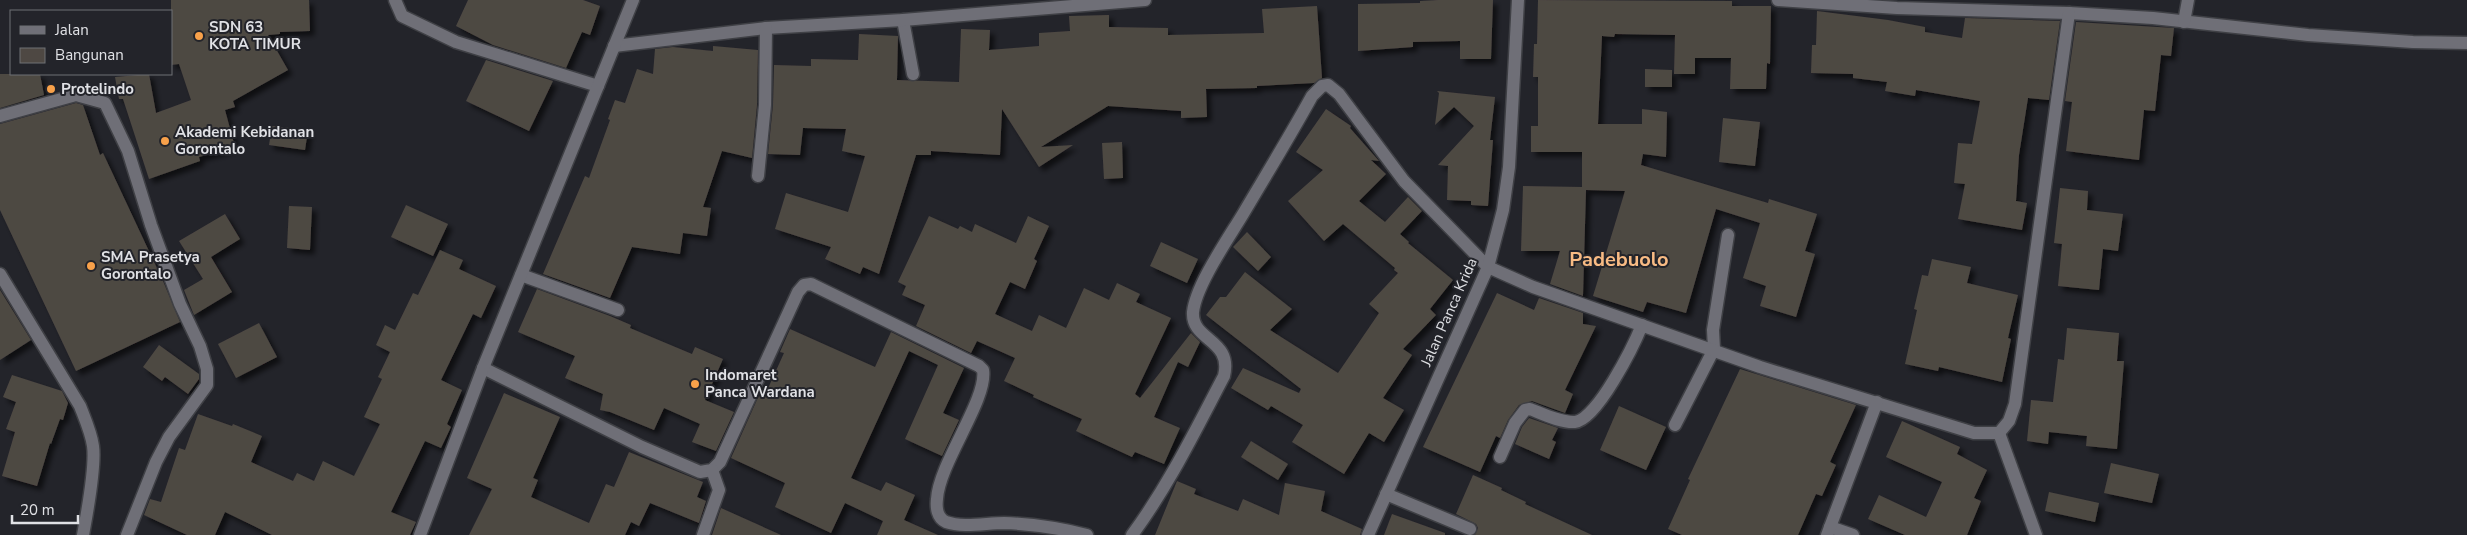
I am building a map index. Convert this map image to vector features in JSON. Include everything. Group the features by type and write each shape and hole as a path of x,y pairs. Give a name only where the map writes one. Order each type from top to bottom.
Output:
{"street":[{"path":"395,0 402,16 456,42 598,86"},
{"path":"420,535 482,368 634,0"},
{"path":"614,46 766,28 903,20 1145,0"},
{"name":"Jalan Panca Krida","path":"1368,535 1488,267 1503,210 1509,167 1518,0"},
{"path":"1778,0 1897,8 2070,13 2184,22 2308,35 2467,44"},
{"path":"2184,22 2188,0"},
{"path":"1999,433 2009,421 2015,404 2070,13"},
{"path":"903,20 913,74"},
{"path":"758,176 765,105 766,28"},
{"path":"1132,535 1159,497 1177,466 1224,376 1225,356 1195,324 1193,313 1199,294 1215,260 1318,89 1328,85 1339,94 1404,181 1488,267 1533,287 1760,366 1974,433 1999,433"},
{"path":"0,116 76,95 105,103 128,151 170,276 200,346 207,369 207,385 169,437 156,462 126,535"},
{"path":"1675,425 1714,350 1712,330 1728,235"},
{"path":"0,274 80,406 89,428 93,448 87,512 82,535"},
{"path":"521,275 618,310"},
{"path":"482,368 642,447 700,472 712,470 720,462 798,292 804,285 811,284 979,366 982,370 981,389 938,492 938,512 941,518 947,522 969,524 1037,525 1087,535"},
{"path":"1500,457 1515,423 1525,410 1530,409 1564,421 1575,422 1584,419 1618,373 1642,325"},
{"path":"1853,535 1828,531 1877,402"},
{"path":"1999,433 2036,535"},
{"path":"703,535 719,490 712,470"},
{"path":"1386,494 1470,529"}],"building":[{"path":"171,0 309,0 310,31 280,32 280,34 268,35 288,70 233,101 235,107 225,110 235,147 199,157 200,161 149,179 123,99 119,99 115,77 149,75 156,113 191,100 179,64 172,65"},
{"path":"468,0 583,0 600,6 590,35 582,32 566,68 493,45 456,26"},
{"path":"1493,0 1491,59 1460,59 1460,41 1413,42 1413,47 1358,51 1358,4 1420,3 1420,1"},
{"path":"1538,0 1732,1 1732,6 1771,6 1770,64 1767,63 1766,89 1730,89 1731,58 1695,58 1695,74 1674,74 1675,35 1615,34 1614,37 1602,36 1598,124 1642,124 1642,109 1667,112 1666,157 1643,154 1641,165 1768,203 1769,199 1817,214 1805,251 1815,254 1796,317 1760,306 1766,286 1743,278 1760,223 1716,209 1686,313 1647,302 1643,312 1593,296 1625,191 1586,190 1583,296 1550,284 1560,251 1521,251 1523,186 1582,187 1582,152 1531,152 1531,126 1538,126 1538,77 1533,77 1534,44 1537,44"},
{"path":"1317,6 1322,78 1314,83 1257,86 1257,88 1206,89 1207,117 1181,118 1181,111 1108,106 1041,147 1073,145 1039,167 1002,109 1000,155 931,151 931,155 916,155 879,274 863,267 860,274 825,259 831,247 775,229 786,193 848,212 865,156 842,151 846,129 803,128 800,155 768,154 773,105 774,65 811,66 811,59 858,60 859,34 898,36 897,80 959,82 961,29 990,30 989,50 1039,46 1039,33 1070,31 1069,16 1109,15 1109,27 1168,28 1168,35 1264,33 1262,9"},
{"path":"1817,11 1888,20 1925,27 1925,32 1962,38 1965,18 2060,21 2049,100 2028,98 2019,155 2016,201 2027,203 2022,230 1958,219 1965,184 1954,183 1958,143 1972,144 1980,101 1916,90 1915,96 1885,91 1887,82 1853,78 1853,74 1811,73 1812,45 1816,45"},
{"path":"2076,22 2174,28 2171,56 2161,55 2155,111 2144,110 2139,160 2066,151 2072,102 2065,101"},
{"path":"713,46 758,50 757,105 752,158 722,151 703,207 711,208 707,236 683,233 680,254 632,247 610,298 543,274 585,176 589,178 610,120 608,119 615,100 625,103 637,69 653,74 655,49 673,47 713,51"},
{"path":"486,60 553,81 529,131 466,101"},
{"path":"1645,69 1672,70 1672,87 1645,87"},
{"path":"0,74 40,75 44,95 0,108"},
{"path":"1437,91 1495,97 1490,140 1493,140 1488,206 1471,205 1471,201 1447,200 1448,166 1438,165 1474,126 1454,107 1435,125 1439,93"},
{"name":"SMA Prasetya Gorontalo","path":"76,103 83,105 100,155 103,153 163,281 180,322 76,371 0,210 0,124"},
{"path":"1326,109 1351,126 1350,128 1379,161 1371,160 1386,174 1359,201 1385,222 1408,197 1422,211 1400,234 1408,243 1453,280 1430,309 1436,315 1403,349 1412,355 1383,398 1404,410 1384,442 1369,433 1344,474 1292,442 1303,425 1271,406 1268,410 1231,388 1243,368 1299,393 1301,389 1206,315 1220,297 1226,297 1245,272 1292,309 1270,330 1338,373 1379,313 1369,304 1398,273 1394,270 1395,268 1343,224 1324,241 1288,201 1323,170 1296,152"},
{"path":"1723,118 1760,122 1755,166 1719,162"},
{"path":"272,126 308,130 305,150 269,145"},
{"path":"1122,142 1123,178 1104,179 1102,143"},
{"path":"2060,188 2088,191 2087,210 2123,214 2118,251 2103,249 2099,290 2058,286 2062,244 2054,243"},
{"path":"406,205 448,224 433,256 391,237"},
{"path":"289,206 312,207 310,250 287,248"},
{"path":"225,214 240,239 211,257 232,292 194,315 184,290 203,279 179,241"},
{"path":"929,216 958,229 960,226 972,232 975,224 1016,243 1028,216 1049,226 1034,259 1037,261 1025,289 1010,282 995,314 1032,331 1039,315 1066,328 1084,288 1109,300 1117,283 1140,294 1136,302 1171,318 1135,394 1140,398 1191,333 1200,342 1188,367 1178,362 1154,417 1180,428 1164,464 1135,452 1132,457 1076,431 1082,419 1033,397 1034,395 1004,381 1015,358 977,341 971,353 916,326 925,305 902,295 906,286 898,282"},
{"path":"1247,232 1271,257 1258,271 1233,247"},
{"path":"1161,242 1198,259 1187,283 1150,266"},
{"path":"440,250 463,260 459,269 496,286 481,318 473,314 441,380 462,390 447,424 451,427 441,448 425,441 391,512 416,522 410,535 272,535 225,512 215,535 187,535 144,515 150,499 161,502 179,448 185,450 198,414 232,426 233,424 262,436 251,462 293,481 297,473 314,481 323,461 354,476 380,424 364,417 382,379 378,377 390,352 376,345 385,325 395,330 413,293 418,295"},
{"path":"1932,259 1971,267 1967,283 2018,295 2008,338 2011,339 2002,382 1939,367 1938,371 1905,364 1917,310 1914,309 1922,275 1928,276"},
{"path":"537,289 610,316 631,325 630,328 692,354 695,347 723,359 705,400 734,412 716,451 692,442 700,424 664,408 654,430 610,412 600,410 603,394 565,378 575,356 518,332"},
{"path":"0,290 31,340 0,360"},
{"path":"1497,293 1534,310 1539,298 1583,313 1583,324 1596,326 1565,390 1573,394 1565,413 1532,401 1519,405 1508,420 1500,438 1496,436 1480,472 1423,447"},
{"path":"259,323 277,357 236,378 218,344"},
{"path":"2067,328 2119,333 2117,361 2124,361 2117,449 2086,446 2087,436 2049,432 2048,444 2027,441 2031,400 2053,402 2058,359 2064,360"},
{"path":"790,329 875,367 891,332 964,368 943,413 959,420 942,456 905,439 938,365 909,351 851,478 881,491 886,482 915,495 904,520 938,535 877,535 883,521 845,503 831,533 775,507 785,483 731,458 760,393 765,395 784,353 780,352"},
{"path":"159,345 199,374 199,379 188,394 165,377 162,381 143,367"},
{"path":"1740,369 1856,405 1830,462 1836,465 1822,496 1816,494 1798,535 1682,535 1668,529 1690,480 1688,479"},
{"path":"12,375 62,391 68,403 63,420 60,419 50,443 37,486 2,476 15,432 6,429 16,402 3,397"},
{"path":"504,393 560,417 533,478 538,480 531,497 589,523 606,484 614,487 629,452 703,482 697,497 706,501 699,523 650,503 639,526 631,522 625,535 469,535 492,489 467,478"},
{"path":"1619,406 1666,427 1646,470 1600,450"},
{"path":"1529,418 1558,428 1552,440 1556,442 1549,459 1515,444 1522,427"},
{"path":"1902,421 1960,447 1957,454 1987,470 1974,498 1981,501 1967,535 1905,535 1868,519 1879,495 1926,517 1942,482 1886,457"},
{"path":"1251,441 1288,464 1278,480 1241,457"},
{"path":"2111,463 2159,474 2152,503 2104,493"},
{"path":"1473,475 1502,488 1501,490 1526,502 1525,504 1592,535 1475,535 1478,528 1476,524 1456,514"},
{"path":"1177,481 1196,489 1194,494 1238,511 1243,499 1279,515 1285,483 1325,491 1321,511 1362,529 1360,535 1155,535"},
{"path":"2049,492 2099,503 2095,522 2045,511"},
{"path":"721,508 781,535 712,535"},
{"path":"1392,514 1445,533 1445,535 1384,535"}],"place":[{"name":"SDN 63 KOTA TIMUR","path":"199,36"},
{"name":"Protelindo","path":"51,89"},
{"name":"Akademi Kebidanan Gorontalo","path":"165,141"},
{"name":"SMA Prasetya Gorontalo","path":"91,266"},
{"name":"Indomaret Panca Wardana","path":"695,384"}],"district":[{"name":"Padebuolo","path":"1619,259"}]}
